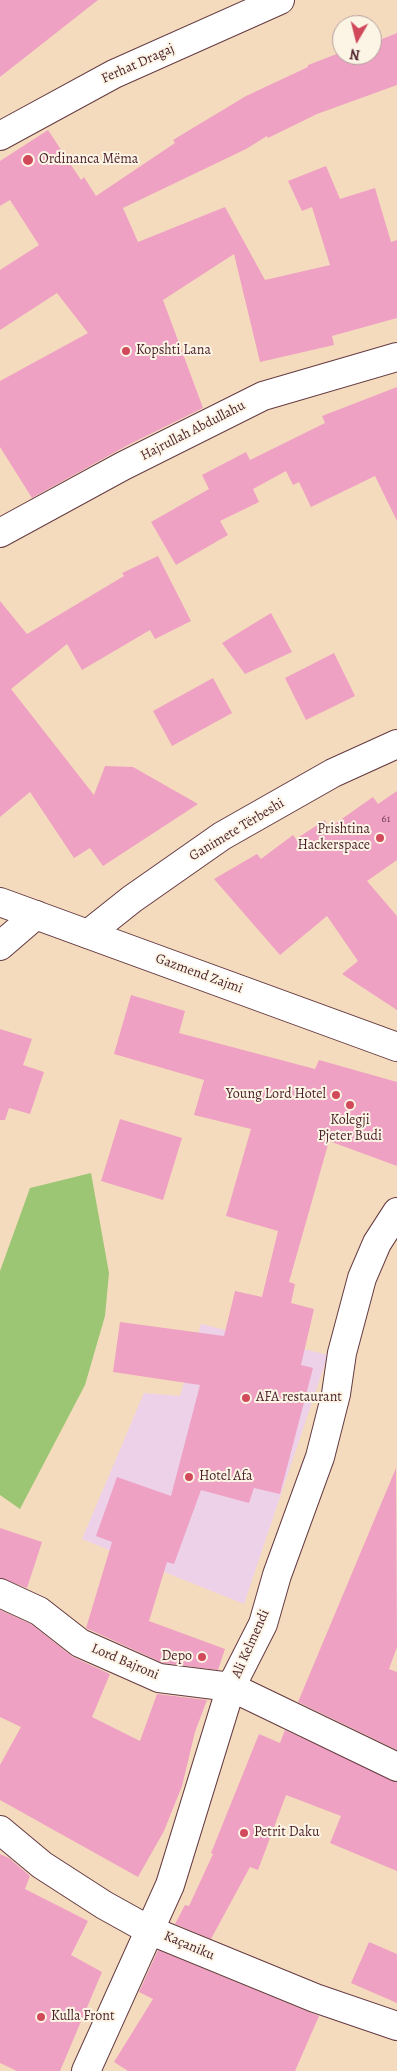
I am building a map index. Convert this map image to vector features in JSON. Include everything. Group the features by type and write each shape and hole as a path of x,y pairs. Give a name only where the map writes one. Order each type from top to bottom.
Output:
{"street":[{"name":"Ferhat Dragaj","path":"0,136 114,74 280,0"},
{"name":"Hajrullah Abdullahu","path":"0,533 123,466 263,396 397,357"},
{"name":"Ganimete Tërbeshi","path":"88,934 132,899 222,836 333,773 397,744"},
{"name":"Gazmend Zajmi","path":"0,902 397,1047"},
{"path":"0,946 36,915"},
{"name":"Ali Kelmendi","path":"86,2071 170,1885 231,1687 263,1624 278,1575 320,1457 336,1394 342,1353 362,1278 377,1243 397,1212"},
{"name":"Lord Bajroni","path":"0,1593 39,1611 80,1642 158,1678 231,1687 397,1767"},
{"name":"Kaçaniku","path":"0,1830 42,1865 104,1905 149,1930 315,1998 397,2026"}],"shaded area":[{"path":"201,1324 328,1355 244,1604 82,1539 144,1393 180,1396"}],"green space":[{"path":"91,1173 109,1273 105,1316 85,1385 20,1509 0,1495 0,1271 30,1188"}],"building":[{"path":"0,0 98,0 0,77"},
{"path":"397,33 397,85 317,114 268,138 267,136 246,149 123,208 138,242 225,207 265,280 330,265 312,207 302,211 288,181 326,166 340,199 375,188 391,242 397,240 397,318 332,336 334,345 260,362 234,254 163,300 203,408 128,445 32,498 0,447 0,381 88,333 57,293 0,330 0,270 39,245 10,200 0,206 0,161 48,130 81,180 84,177 96,196 175,143 173,140 246,96 308,67 308,65 332,56 332,65 382,65 382,39"},
{"path":"397,387 397,521 375,476 311,507 299,482 293,485 286,471 253,489 259,502 220,521 228,535 176,565 151,522 209,489 202,475 246,452 250,460 325,423 322,416"},
{"path":"158,556 191,621 155,639 150,630 82,670 67,644 11,689 94,795 105,766 133,767 198,804 103,866 90,848 74,858 30,792 0,817 0,601 27,634 124,576 122,573"},
{"path":"271,613 292,652 245,674 222,643"},
{"path":"334,653 355,696 306,720 285,678"},
{"path":"213,678 232,713 172,746 153,711"},
{"path":"397,791 397,860 367,881 397,916 397,1010 342,974 358,961 327,916 280,955 214,879 257,854 261,859 293,835 296,839 325,820 329,828 373,797 378,804"},
{"path":"131,995 185,1011 179,1033 315,1069 319,1060 397,1082 397,1166 329,1141 289,1282 295,1284 291,1303 314,1309 301,1365 313,1368 280,1494 254,1488 249,1503 201,1490 174,1564 167,1562 149,1621 225,1649 218,1670 163,1663 86,1628 112,1542 96,1536 117,1477 171,1496 200,1385 113,1372 120,1322 224,1336 235,1291 262,1297 278,1231 226,1216 251,1129 194,1115 204,1080 114,1054"},
{"path":"0,1029 32,1039 23,1065 44,1072 30,1114 9,1108 5,1120 0,1120"},
{"path":"120,1119 182,1138 163,1200 101,1181"},
{"path":"396,1468 397,1647 389,1669 397,1672 397,1750 298,1702"},
{"path":"0,1528 42,1542 27,1588 0,1578"},
{"path":"0,1610 31,1624 73,1657 110,1674 92,1717 140,1741 157,1694 207,1700 195,1732 182,1786 164,1831 138,1877 0,1800 0,1765 21,1727 0,1717"},
{"path":"285,1730 397,1782 397,1871 330,1843 341,1816 286,1795 258,1870 250,1867 211,1939 175,1924 185,1905 189,1906 213,1854 211,1853 259,1734 280,1743"},
{"name":"Kulla Front","path":"0,1854 9,1858 30,1876 25,1889 88,1921 71,1955 102,1972 60,2071 17,2071 0,2063"},
{"path":"369,1942 397,1954 397,2003 351,1983"},
{"path":"158,1950 319,2016 295,2071 128,2071 114,2062 153,1999 139,1992"}],"place":[{"name":"Ordinanca Mëma","path":"28,160"},
{"name":"Kopshti Lana","path":"126,351"},
{"name":"Prishtina Hackerspace","path":"380,838"},
{"name":"Young Lord Hotel","path":"336,1095"},
{"name":"Kolegji Pjeter Budi","path":"350,1105"},
{"name":"AFA restaurant","path":"246,1398"},
{"name":"Hotel Afa","path":"189,1477"},
{"name":"Depo","path":"202,1657"},
{"name":"Petrit Daku","path":"244,1833"},
{"name":"Kulla Front","path":"41,2017"}]}
